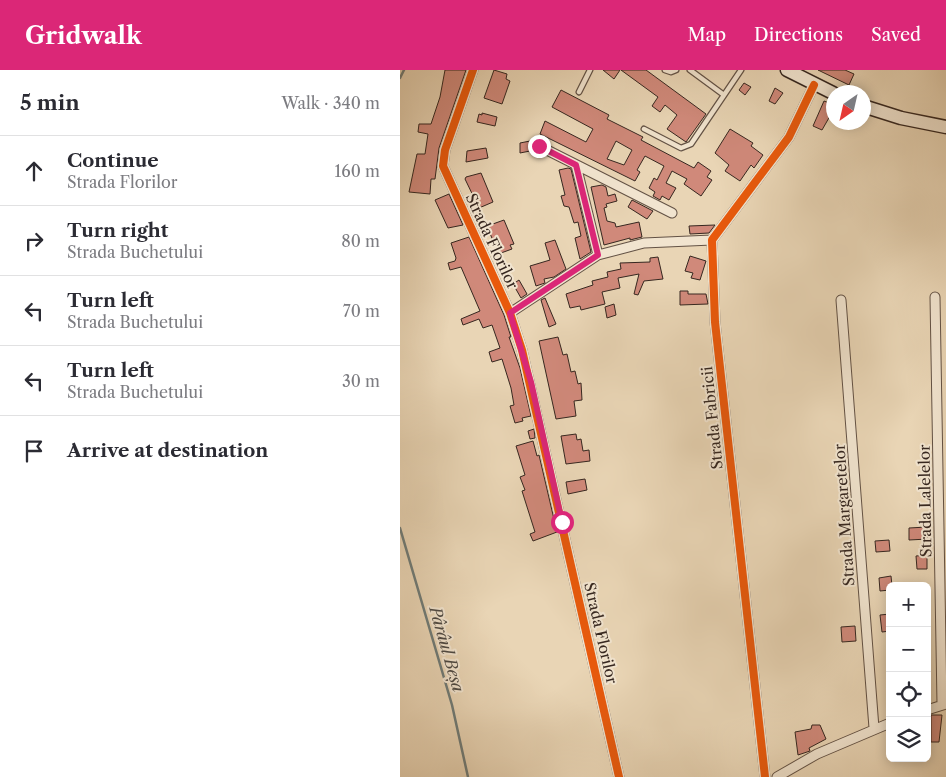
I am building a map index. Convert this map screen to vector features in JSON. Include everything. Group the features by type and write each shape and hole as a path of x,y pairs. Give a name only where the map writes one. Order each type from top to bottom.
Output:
{"main road":[{"path":"787,70 826,90"},
{"path":"871,108 901,118 946,127"}],"street":[{"name":"Strada Florilor","path":"473,70 445,150 442,166 510,313 531,382 619,777"},
{"path":"510,313 598,255 644,243 712,240 789,137 814,85"},
{"path":"539,146 672,212"},
{"path":"576,165 598,255"},
{"name":"Strada Fabricii","path":"712,240 715,322 765,777"},
{"name":"Strada Lalelelor","path":"935,297 944,704"},
{"name":"Strada Margaretelor","path":"842,300 874,728"},
{"path":"931,709 944,704"},
{"path":"777,777 817,754 886,724"}],"lane":[{"path":"579,92 590,70"},
{"path":"665,70 671,72 676,70"},
{"path":"690,70 724,95"},
{"path":"644,129 681,148 686,148 691,144 741,70"}],"building":[{"path":"445,70 466,70 439,148 435,179 431,179 430,194 409,192 417,154 425,154 428,134 418,132 419,124 431,124 440,97"},
{"path":"494,70 507,74 506,79 510,81 502,104 484,98"},
{"path":"603,70 620,70 614,79"},
{"path":"621,70 646,70 706,114 686,142 667,129 677,115 665,105 660,112 652,106 658,97"},
{"path":"818,70 845,70 854,74 849,85"},
{"path":"744,83 751,87 745,95 739,90"},
{"path":"775,88 783,93 775,104 769,101"},
{"path":"561,90 609,115 607,119 643,137 641,140 694,168 698,162 711,171 707,177 712,180 701,196 684,184 687,179 672,171 666,183 676,188 669,200 662,196 660,200 653,196 655,192 649,188 654,178 657,180 664,166 645,156 637,170 640,172 635,181 540,134 545,121 586,142 593,129 552,107","holes":["616,141 632,150 624,165 607,159"]},
{"path":"824,101 826,102 826,123 822,130 813,126"},
{"path":"482,113 497,117 495,126 477,122 479,114 482,115"},
{"path":"730,129 753,143 751,146 763,155 754,168 751,165 740,181 725,171 729,165 715,153"},
{"path":"535,140 533,146 535,150 520,153 520,143"},
{"path":"486,148 488,158 466,162 467,151"},
{"path":"571,169 591,252 580,259 575,238 581,236 578,222 574,223 569,207 564,206 561,196 565,195 559,170"},
{"path":"481,173 493,202 479,208 465,179 466,177"},
{"path":"602,185 606,187 608,196 615,194 617,201 606,204 607,207 604,208 607,221 615,223 616,227 639,222 642,237 604,245 591,187"},
{"path":"449,194 463,225 448,228 435,200"},
{"path":"632,200 653,211 647,219 628,207"},
{"path":"504,220 514,244 510,245 512,249 501,253 498,252 488,229 490,225"},
{"path":"715,225 709,233 690,234 689,226"},
{"path":"469,237 504,315 511,337 509,337 520,368 531,416 522,418 523,421 515,423 510,406 514,405 511,388 502,359 492,362 489,352 500,348 492,325 483,328 479,319 463,325 461,319 480,311 461,267 450,270 448,263 455,261 456,258 451,243"},
{"path":"555,240 566,269 554,277 544,279 545,283 536,286 530,266 550,260 545,243"},
{"path":"690,256 706,261 700,280 691,278 693,273 685,271"},
{"path":"658,257 663,279 644,281 638,295 634,294 639,274 618,278 620,288 602,292 605,304 581,310 580,306 570,308 566,294 593,285 592,281 608,277 607,272 621,269 620,263 650,262 650,258"},
{"path":"519,280 527,294 521,298 513,284"},
{"path":"680,291 688,291 688,294 706,294 708,304 680,305"},
{"path":"545,298 556,324 549,327 541,300"},
{"path":"614,304 616,315 607,318 605,307"},
{"path":"558,337 563,355 567,354 571,372 575,371 578,384 581,383 582,400 574,401 576,416 556,419 539,341"},
{"path":"534,429 535,438 530,439 528,431"},
{"path":"576,434 577,440 581,439 583,451 589,450 590,461 566,464 561,436"},
{"path":"533,441 537,456 539,455 557,532 533,541 530,534 535,532 522,491 525,490 520,477 525,475 516,446"},
{"path":"585,479 587,490 568,494 566,482"},
{"path":"927,527 928,539 909,540 909,528"},
{"path":"889,540 890,551 876,552 875,541"},
{"path":"927,555 927,569 917,569 916,556"},
{"path":"891,576 892,582 886,582 886,590 880,591 879,578"},
{"path":"886,614 886,632 882,632 880,615"},
{"path":"855,626 856,641 842,642 841,627"},
{"path":"931,715 942,715 939,742 931,742"},
{"path":"812,725 820,725 826,739 809,748 810,751 798,755 795,732 811,729"}],"waterway":[{"name":"Pârâul Beșa","path":"400,78 404,70"},
{"name":"Pârâul Beșa","path":"400,528 452,705 468,777"}],"cycle path":[{"path":"473,70 445,150 443,166 510,313 522,350 619,777"},
{"path":"765,777 715,322 712,240 789,137 814,85"}],"route":[{"path":"539,146 576,165 598,255 510,313 531,382 562,522"}]}
